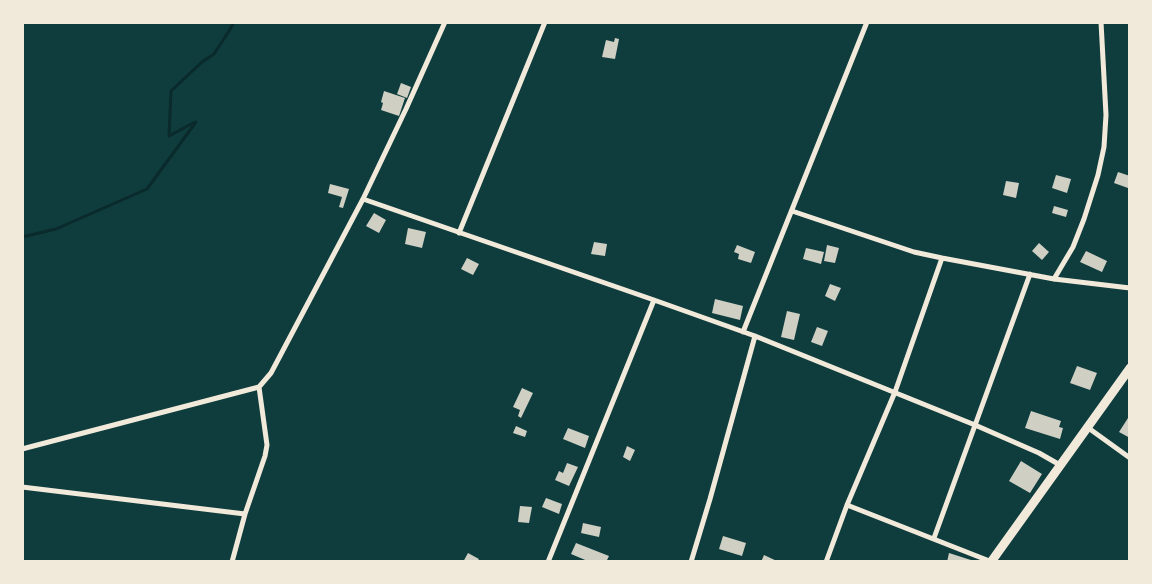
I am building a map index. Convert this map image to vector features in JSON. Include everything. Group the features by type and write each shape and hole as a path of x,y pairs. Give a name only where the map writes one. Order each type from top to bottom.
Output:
{"main road":[{"path":"992,561 1130,368"}],"street":[{"path":"22,449 259,387 271,373 363,199 445,22"},
{"path":"459,233 545,22"},
{"path":"743,332 867,22"},
{"path":"1054,279 1073,247 1084,219 1098,175 1104,147 1106,115 1101,22"},
{"path":"363,199 755,336 975,425 1060,465"},
{"path":"792,212 914,252 1054,279 1130,288"},
{"path":"826,562 847,505 895,392 942,258"},
{"path":"934,538 1030,274"},
{"path":"548,562 654,300"},
{"path":"691,562 755,336"},
{"path":"232,562 267,445 259,387"},
{"path":"1087,426 1130,458"},
{"path":"22,487 245,514"},
{"path":"847,505 992,561"}],"building":[{"path":"615,38 619,39 615,59 602,57 606,40 614,42"},
{"path":"401,83 411,87 407,98 397,94"},
{"path":"384,91 405,98 399,116 381,110"},
{"path":"1118,172 1130,176 1128,188 1114,183"},
{"path":"1056,175 1071,179 1067,193 1052,188"},
{"path":"1006,181 1019,183 1016,198 1003,195"},
{"path":"330,184 349,189 343,208 339,207 342,197 328,193"},
{"path":"1054,206 1068,210 1066,217 1052,213"},
{"path":"374,213 386,220 379,233 366,226"},
{"path":"408,228 426,232 422,248 405,244"},
{"path":"594,242 607,244 605,256 591,254"},
{"path":"1039,243 1049,252 1042,260 1032,251"},
{"path":"737,245 755,252 751,263 738,259 739,254 734,252"},
{"path":"827,245 839,248 835,263 824,261"},
{"path":"806,248 824,252 821,264 803,259"},
{"path":"1086,251 1107,261 1102,272 1080,262"},
{"path":"467,258 479,264 473,275 461,269"},
{"path":"830,284 841,288 835,301 825,296"},
{"path":"715,299 743,306 740,320 712,313"},
{"path":"787,311 800,314 794,340 781,337"},
{"path":"817,327 828,331 822,346 811,342"},
{"path":"1077,366 1097,373 1090,390 1070,383"},
{"path":"522,388 533,393 521,418 518,416 520,410 513,407"},
{"path":"1031,411 1061,421 1059,427 1063,428 1060,439 1025,428"},
{"path":"1128,418 1130,420 1130,438 1119,432"},
{"path":"516,426 527,431 525,437 513,433"},
{"path":"568,428 589,436 585,448 563,439"},
{"path":"627,446 635,450 630,461 623,457"},
{"path":"1021,461 1042,474 1030,493 1009,481"},
{"path":"567,463 578,467 569,486 555,480 559,471 563,473"},
{"path":"546,498 562,504 559,514 542,507"},
{"path":"520,506 532,507 529,523 518,522"},
{"path":"583,523 601,527 599,537 581,533"},
{"path":"723,536 746,543 742,556 719,549"},
{"path":"576,543 609,556 606,562 590,562 571,554"},
{"path":"468,553 479,559 477,562 463,562"},
{"path":"949,553 974,561 974,562 947,562"},
{"path":"764,555 779,562 761,562"}],"waterway":[{"path":"195,122 169,136 171,91 202,62 214,54 234,22"},
{"path":"22,237 56,229 147,189 196,122"}]}
